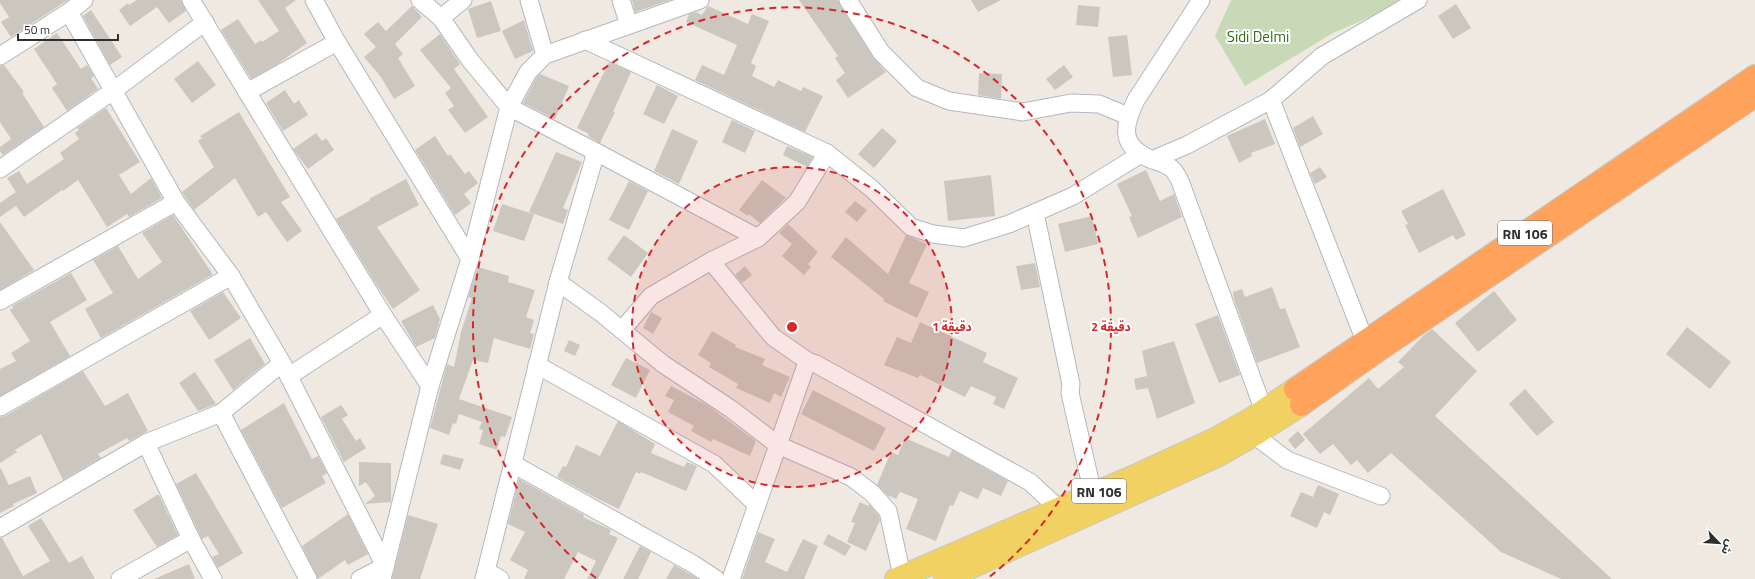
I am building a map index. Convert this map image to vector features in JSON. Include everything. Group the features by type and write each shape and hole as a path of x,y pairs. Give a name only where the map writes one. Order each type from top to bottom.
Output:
{"highway":[{"name":"RN 106","path":"1298,397 1365,341 1755,76"},
{"name":"RN 106","path":"1298,397 1379,350 1755,96"}],"main road":[{"name":"RN 106","path":"899,578 1059,509 1213,440 1264,411 1298,397"},
{"name":"RN 106","path":"945,579 974,573 1162,481 1217,456 1254,435 1298,397"}],"street":[{"path":"0,56 69,12 84,0"},
{"path":"192,0 383,315 430,386"},
{"path":"314,0 337,42 470,259"},
{"path":"420,0 441,18 470,60 509,107 758,238"},
{"path":"441,18 463,0"},
{"path":"529,0 545,55"},
{"path":"621,0 629,25"},
{"path":"384,573 430,386 470,259 509,107 528,72 545,55 700,0"},
{"path":"848,0 881,52 917,88 949,101 1023,112 1071,103 1099,104 1128,116"},
{"path":"1201,0 1136,100 1128,116 1125,131 1130,144 1146,157 1172,169 1180,181 1264,411"},
{"path":"584,40 827,153 872,189 912,227 933,234 964,238 1009,224 1036,213 1073,196 1146,157 1187,145 1271,100 1322,56 1418,0"},
{"path":"69,12 176,202 231,276 286,370 384,573"},
{"path":"0,169 114,91 205,22"},
{"path":"247,92 337,42"},
{"path":"1271,100 1365,341"},
{"path":"490,576 512,464 558,282 596,152"},
{"path":"622,330 651,296 711,261 758,238 797,202 827,153"},
{"path":"0,301 176,202"},
{"path":"1036,213 1071,384 1070,393 1092,494"},
{"path":"711,261 773,337 809,362 816,364 1030,482 1059,509"},
{"path":"0,407 231,276"},
{"path":"558,282 622,330 663,364 731,409 778,445 850,477 872,493 888,511 899,578"},
{"path":"0,528 146,443 221,413 286,370 383,315"},
{"path":"731,579 805,368 809,362"},
{"path":"537,365 714,464 757,505"},
{"path":"221,413 308,579"},
{"path":"1254,435 1287,460 1381,496"},
{"path":"146,443 191,539 213,579"},
{"path":"512,464 693,564 716,579"},
{"path":"120,579 191,539"},
{"path":"360,579 384,573"}],"green space":[{"name":"Sidi Delmi","path":"1231,0 1409,0 1333,33 1245,86 1215,36"}],"building":[{"path":"0,0 68,0 11,37 1,22 9,17 0,3"},
{"path":"137,0 181,0 186,11 169,23 157,7 130,26 119,10 128,3 129,5"},
{"path":"258,0 296,0 285,8 307,43 276,65 251,79 221,30 238,19 255,44 261,40 262,42 279,31"},
{"path":"632,0 670,0 635,12"},
{"path":"799,0 838,0 873,57 886,72 848,98 836,80 845,73 835,58 838,56"},
{"path":"971,0 1001,0 978,12"},
{"path":"491,1 501,31 477,38 468,9"},
{"path":"1456,4 1471,28 1453,39 1438,16"},
{"path":"1078,5 1100,7 1098,27 1076,25"},
{"path":"412,6 422,17 395,44 403,54 398,58 415,86 394,99 381,77 364,57 376,47 364,34 378,22 386,31"},
{"path":"708,6 748,24 752,14 769,21 751,63 756,66 752,76 774,87 778,80 801,91 803,87 823,96 805,132 695,80 702,65 724,75 737,45 686,22 689,14 696,12 702,15"},
{"path":"91,10 122,57 110,65 83,16"},
{"path":"524,20 533,51 515,59 502,31"},
{"path":"57,33 81,69 87,65 94,76 91,78 98,89 67,111 52,88 57,84 34,49"},
{"path":"440,34 460,64 454,69 488,117 465,133 448,110 454,106 445,93 451,88 420,50"},
{"path":"1127,35 1132,75 1113,77 1108,37"},
{"path":"198,61 216,85 192,103 174,79"},
{"path":"609,62 631,72 613,112 615,112 600,143 588,136 589,134 577,128"},
{"path":"4,65 24,92 22,93 44,127 3,155 0,151 0,147 11,139 0,122 0,66"},
{"path":"1064,65 1073,77 1055,90 1046,79"},
{"path":"979,73 1002,74 1001,99 978,95"},
{"path":"540,74 569,86 555,119 523,103 536,78"},
{"path":"657,85 678,96 664,124 643,114"},
{"path":"285,90 294,104 299,100 308,115 283,131 266,103"},
{"path":"106,108 140,162 119,175 131,194 151,178 162,198 129,217 127,214 107,227 78,180 24,217 16,206 0,217 0,203 16,192 7,178 19,171 27,184 64,159 60,153 79,139 75,133 79,130 77,128"},
{"path":"239,112 290,197 281,202 302,231 287,242 266,212 258,217 235,178 194,210 182,192 214,167 198,141 202,138 200,136"},
{"path":"1313,116 1323,134 1300,147 1293,128"},
{"path":"1265,119 1275,144 1251,153 1252,156 1239,163 1227,136"},
{"path":"732,120 755,131 745,153 722,142"},
{"path":"882,128 897,141 874,168 858,154"},
{"path":"672,129 698,141 679,184 654,171"},
{"path":"316,133 322,141 326,138 334,150 308,169 293,149"},
{"path":"435,136 448,156 450,154 465,174 469,171 478,183 464,194 471,203 455,215 415,150"},
{"path":"787,146 813,157 807,167 783,155"},
{"path":"556,152 582,162 563,208 568,210 563,224 529,212"},
{"path":"1320,167 1327,177 1315,184 1310,173"},
{"path":"1146,170 1160,201 1174,194 1182,217 1138,238 1129,217 1132,216 1117,184"},
{"path":"991,175 995,216 948,221 944,181"},
{"path":"406,179 419,205 377,227 420,290 393,309 336,219"},
{"path":"762,180 786,198 760,223 749,214 748,216 739,210"},
{"path":"629,181 648,191 629,230 609,220"},
{"path":"1443,189 1466,235 1456,240 1453,235 1419,253 1405,225 1408,224 1401,211"},
{"path":"855,201 867,210 857,222 845,212"},
{"path":"502,204 534,214 524,241 493,231"},
{"path":"173,215 212,275 101,338 85,309 113,293 93,260 118,246 138,279 162,262 142,233"},
{"path":"1092,216 1098,244 1065,252 1058,224"},
{"path":"0,222 34,270 0,290"},
{"path":"788,224 818,252 808,264 811,267 804,275 782,256 792,244 779,233"},
{"path":"624,235 648,253 631,277 607,259"},
{"path":"906,235 927,244 909,283 929,292 917,318 883,301 884,299 831,257 846,237 888,274"},
{"path":"1035,263 1040,287 1021,290 1016,266"},
{"path":"745,266 752,275 742,283 735,275"},
{"path":"478,267 509,276 508,282 535,290 526,317 534,320 530,333 534,334 530,349 494,338 488,363 473,360 459,399 512,417 505,437 501,436 497,450 479,444 483,430 479,429 482,422 459,414 456,424 453,423 449,435 430,428 447,364 454,367 461,332 472,298 468,297"},
{"path":"71,273 87,300 50,322 70,356 0,396 0,369 16,361 11,353 30,341 10,310 13,308 12,306"},
{"path":"1272,287 1280,309 1285,308 1300,347 1257,363 1234,299 1233,292 1242,289 1245,297"},
{"path":"1494,291 1517,320 1478,352 1455,323"},
{"path":"223,292 241,318 209,340 190,311"},
{"path":"433,305 440,319 435,338 416,347 401,321"},
{"path":"651,312 662,318 653,334 643,328"},
{"path":"1218,315 1240,375 1219,383 1195,324"},
{"path":"920,322 987,353 983,362 1018,378 1004,409 993,404 996,397 971,386 965,397 920,375 918,378 884,365 897,337 911,343"},
{"path":"1687,327 1731,362 1710,389 1666,354"},
{"path":"1432,329 1477,371 1435,416 1612,579 1561,579 1501,552 1391,453 1368,473 1357,460 1351,465 1333,444 1320,454 1303,434 1369,378 1378,389 1404,367 1398,362 1423,336"},
{"path":"712,331 736,345 735,347 765,359 762,365 790,377 781,397 774,393 770,403 736,388 738,384 709,367 711,363 698,355"},
{"path":"250,338 265,364 233,390 214,360"},
{"path":"569,340 580,345 575,356 564,351"},
{"path":"1174,341 1195,403 1157,419 1148,388 1136,390 1134,379 1147,376 1142,351"},
{"path":"626,358 650,370 636,398 611,385"},
{"path":"83,371 105,406 128,393 148,431 129,441 127,438 98,454 101,458 63,480 41,434 15,450 17,452 0,463 0,417 5,416"},
{"path":"195,372 216,404 198,411 179,383"},
{"path":"671,386 707,405 756,441 750,456 713,439 711,442 691,431 694,426 668,412 674,400 665,396"},
{"path":"1525,389 1554,422 1537,436 1509,404"},
{"path":"813,390 886,428 874,451 801,414"},
{"path":"284,403 312,459 318,456 327,473 322,476 326,483 282,508 241,430"},
{"path":"341,405 348,415 342,419 356,441 360,438 366,448 344,462 321,417"},
{"path":"618,421 655,444 651,453 684,467 687,462 697,466 686,491 641,472 640,474 636,472 619,509 557,477 563,466 566,467 576,445 600,456"},
{"path":"1298,431 1305,440 1295,449 1288,440"},
{"path":"905,438 949,457 952,450 1008,481 1001,496 983,488 978,499 960,491 953,506 950,505 936,541 906,529 918,499 900,492 896,499 890,496 889,497 877,485 891,452 898,455"},
{"path":"443,454 464,459 460,470 440,464"},
{"path":"359,462 391,463 391,502 365,504 375,496 366,482 359,486"},
{"path":"0,467 9,485 30,476 37,493 13,504 14,506 0,513"},
{"path":"196,473 243,553 218,568 212,557 219,554 208,536 202,539 176,484"},
{"path":"519,479 584,515 583,517 611,530 609,534 618,538 598,579 587,579 596,561 578,552 564,579 524,579 528,570 510,560 525,532 508,524"},
{"path":"1318,485 1339,494 1330,515 1324,512 1317,528 1290,516 1301,492 1313,497"},
{"path":"159,495 178,535 157,547 133,510"},
{"path":"860,502 868,506 869,504 879,516 880,520 866,551 847,542 855,523 851,522"},
{"path":"348,514 368,554 348,565 345,560 318,579 302,546"},
{"path":"408,515 438,524 420,579 392,579"},
{"path":"41,518 69,563 82,556 95,579 0,579 0,538 2,538 23,576 50,561 28,526"},
{"path":"758,532 775,539 765,562 787,572 803,539 818,546 804,579 742,579"},
{"path":"828,534 851,546 845,556 823,544"},
{"path":"640,546 651,552 638,579 623,579"},
{"path":"189,564 195,579 154,579"},
{"path":"674,565 688,573 698,579 666,579"}]}
